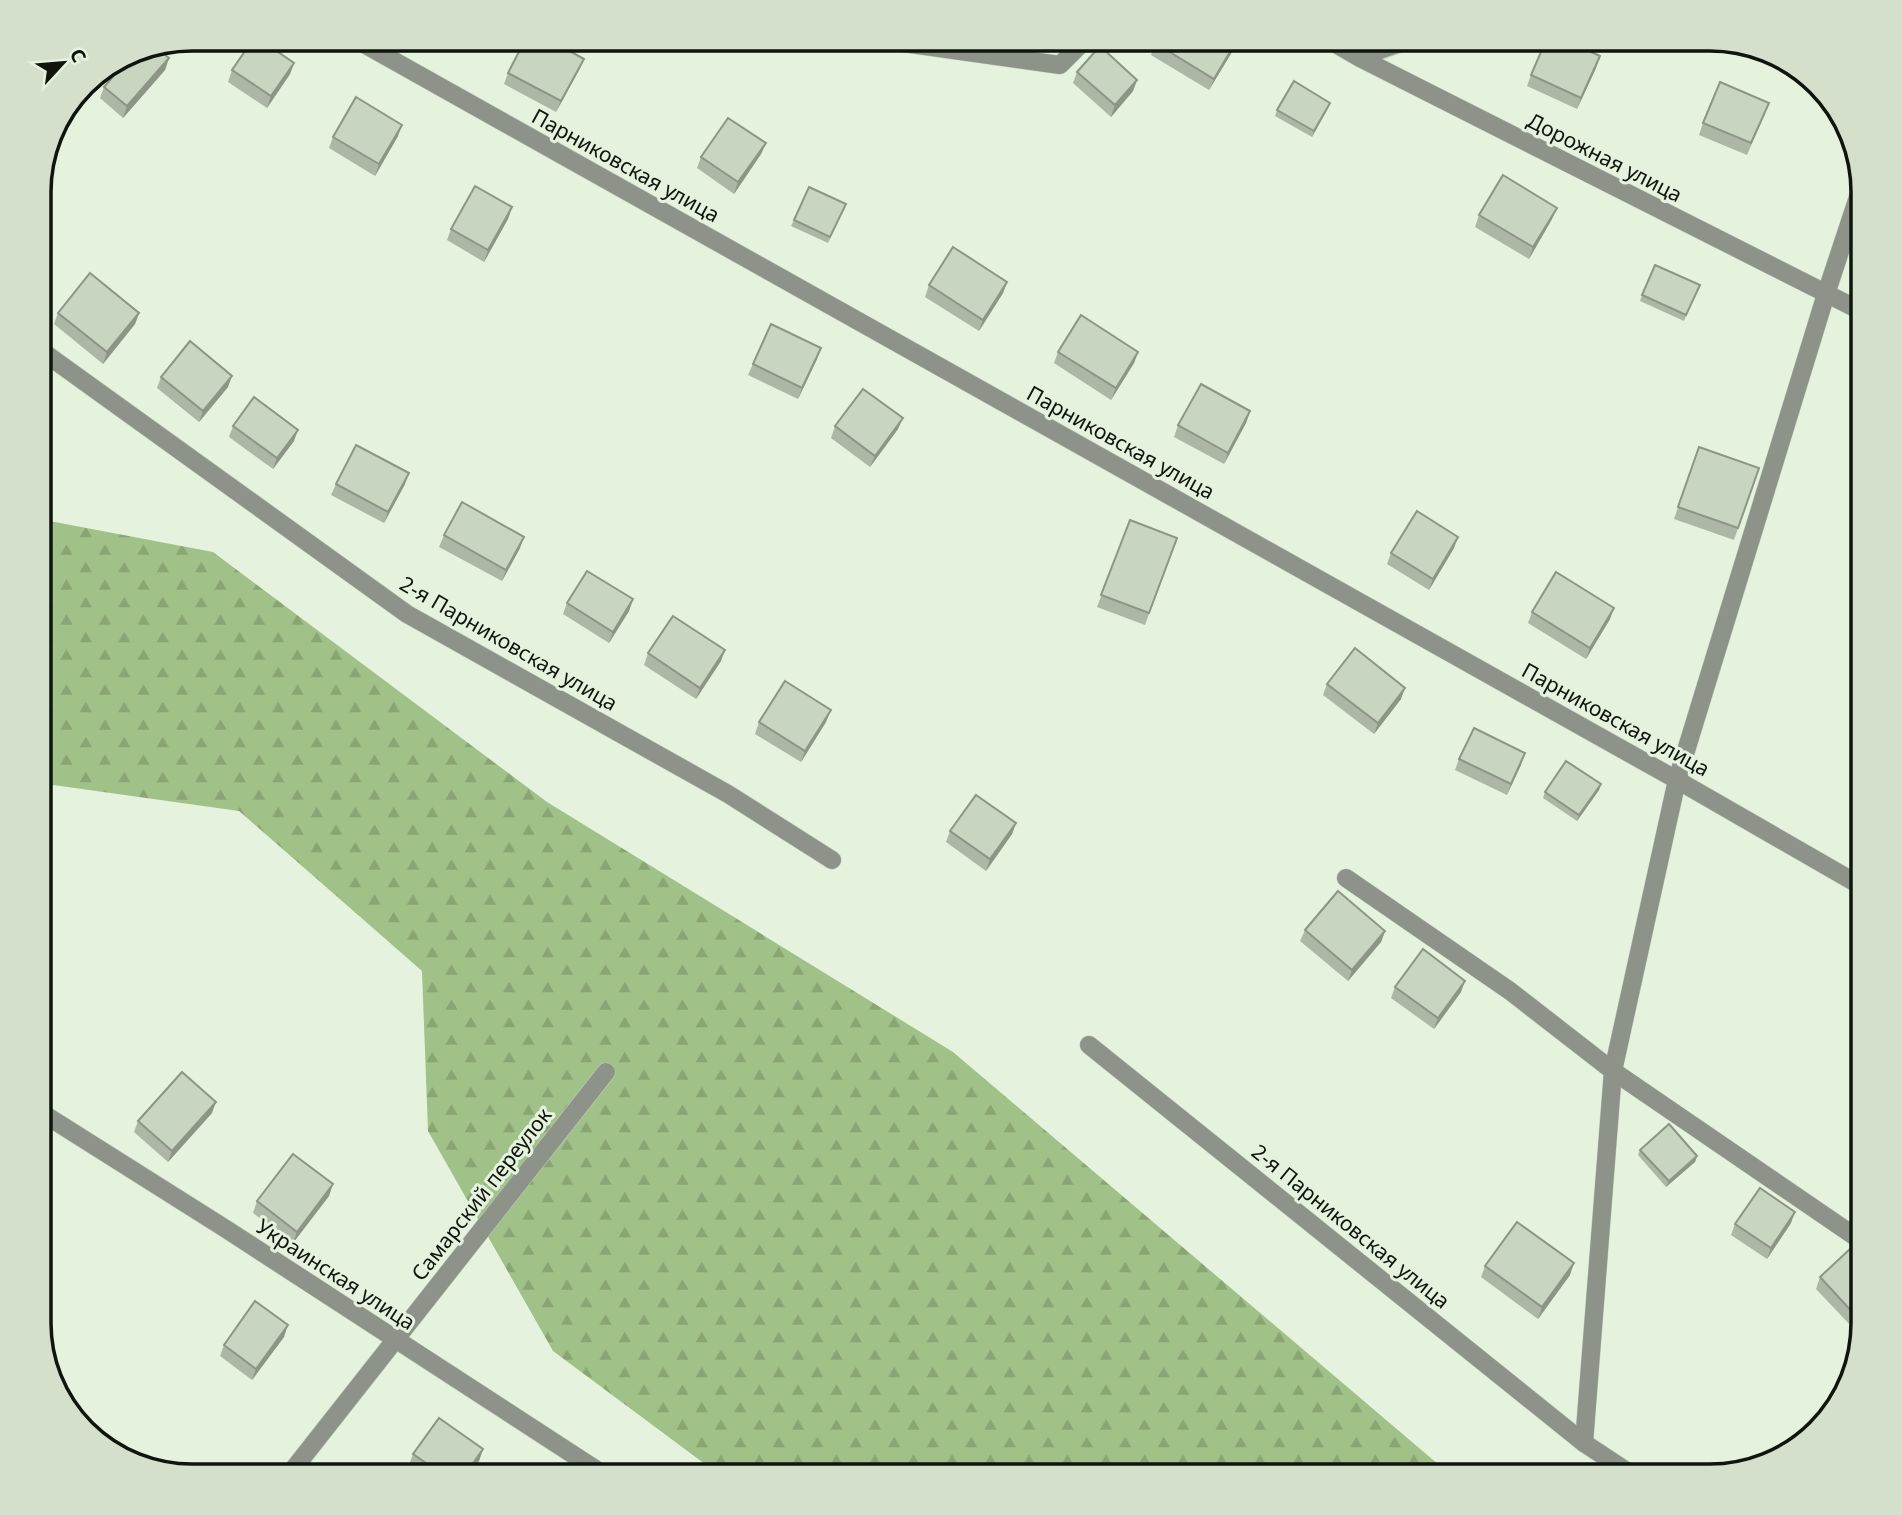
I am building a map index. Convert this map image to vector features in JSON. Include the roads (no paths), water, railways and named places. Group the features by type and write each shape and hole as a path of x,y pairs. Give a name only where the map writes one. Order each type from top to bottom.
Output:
{"street":[{"name":"Парниковская улица","path":"378,51 1851,880"},
{"path":"964,51 1060,65 1073,51"},
{"name":"Дорожная улица","path":"1348,51 1851,306"},
{"path":"1584,1443 1613,1071 1677,780 1851,219"},
{"name":"2-я Парниковская улица","path":"51,358 407,614 728,794 832,860"},
{"path":"1346,878 1510,991 1613,1071 1851,1233"},
{"name":"2-я Парниковская улица","path":"1089,1045 1584,1443 1616,1464"},
{"name":"Самарский переулок","path":"298,1464 606,1072"},
{"name":"Украинская улица","path":"51,1119 588,1464"}],"lane":[{"path":"1360,58 1379,51"}]}
